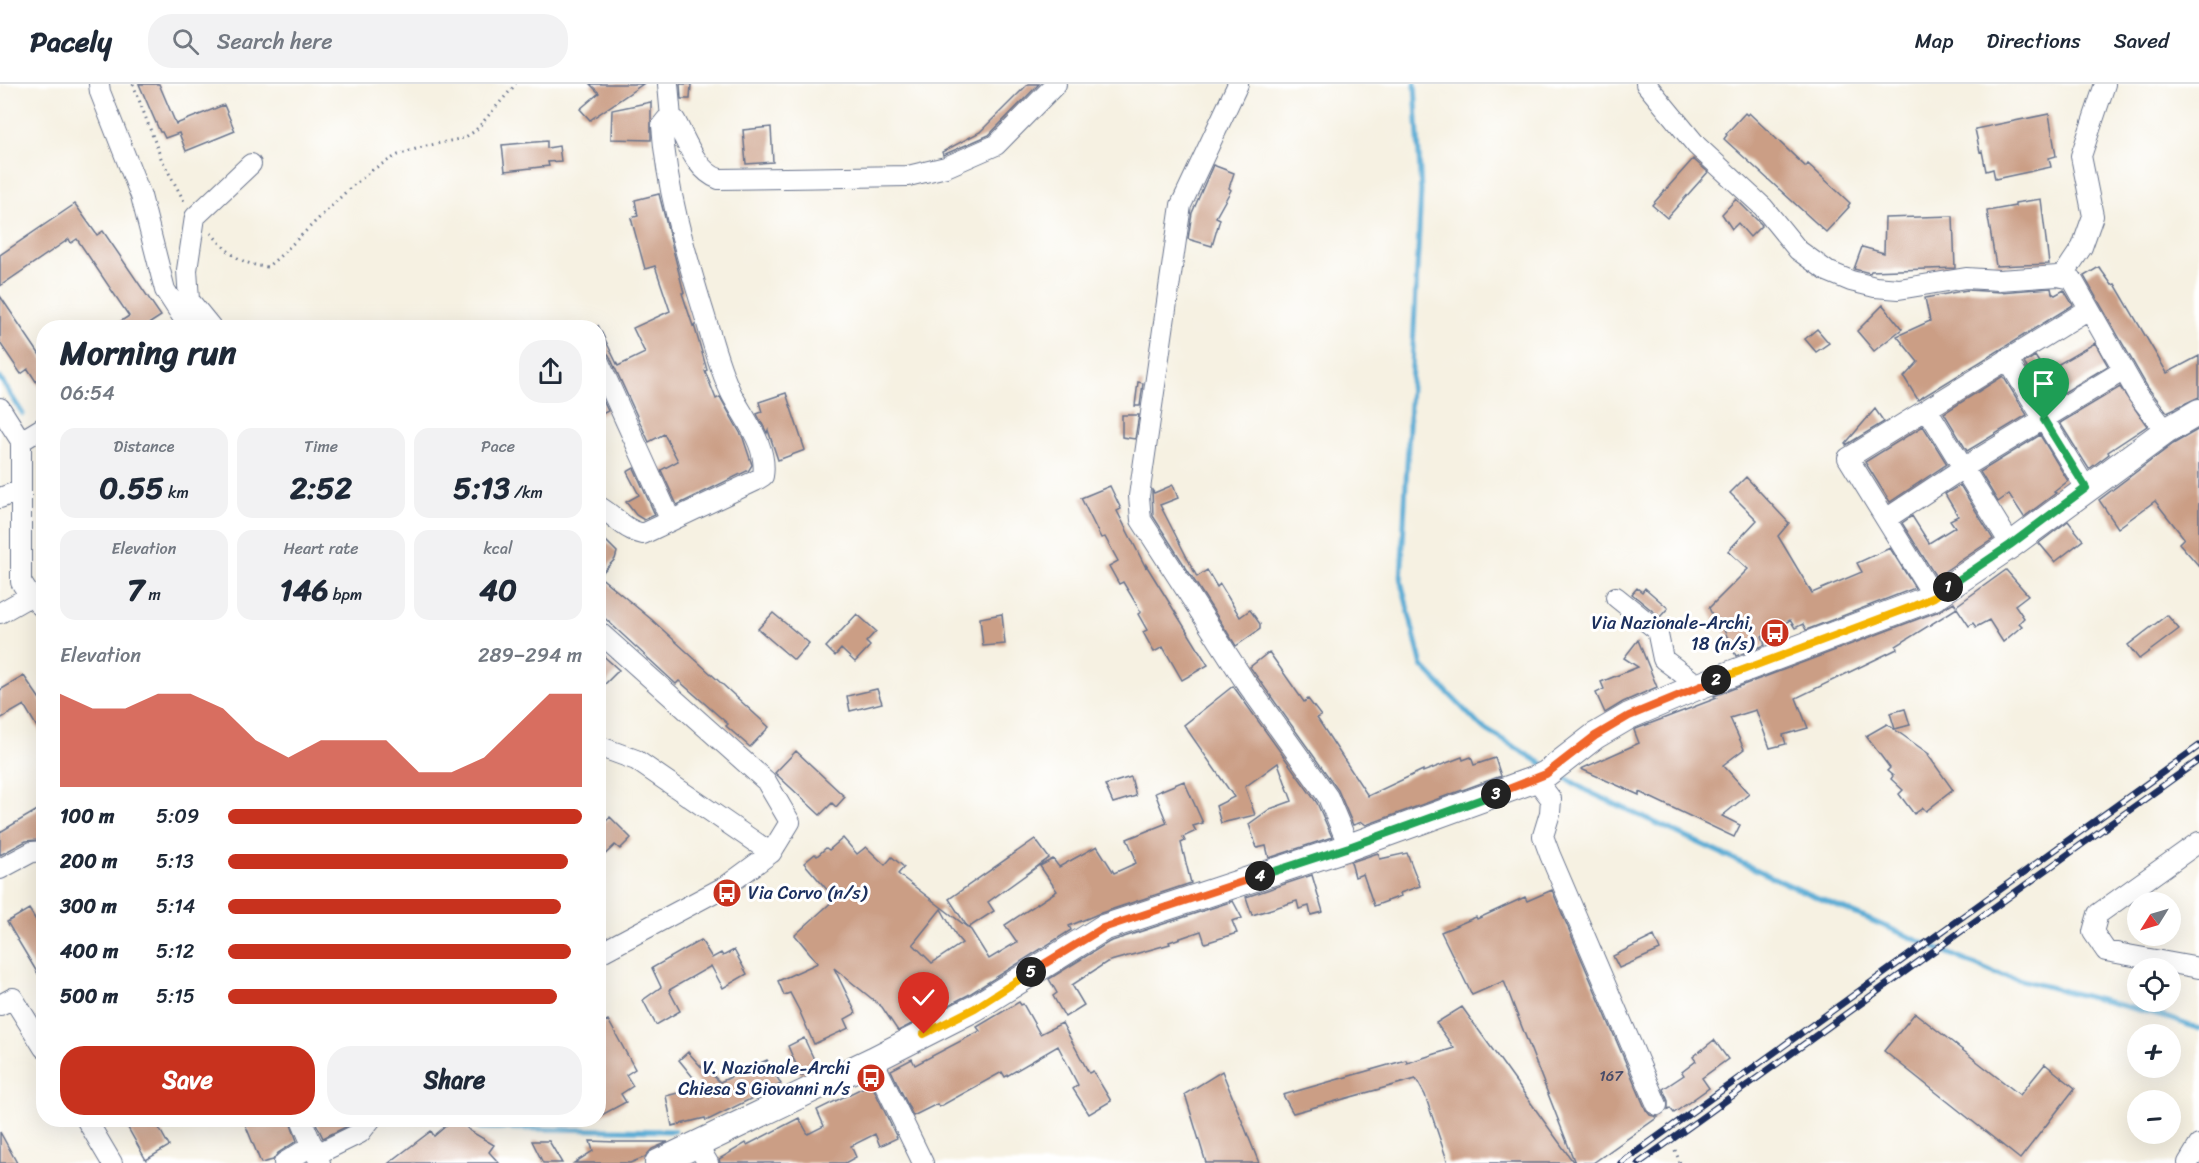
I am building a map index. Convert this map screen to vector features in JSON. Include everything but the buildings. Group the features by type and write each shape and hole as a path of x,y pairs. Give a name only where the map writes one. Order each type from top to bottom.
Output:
{"main road":[{"path":"658,1163 702,1154 873,1060 975,1008 1103,928 1349,847 1541,777 1595,736 1629,716 1699,686 1934,597 2010,545 2166,431 2199,412"}],"street":[{"path":"99,84 100,92 141,196 165,290 184,320"},
{"path":"668,84 671,118 675,120 702,170 719,179 908,176 946,167 996,145 1056,84"},
{"path":"1238,84 1181,205 1139,496 1142,520 1244,680 1328,797 1349,847"},
{"path":"1646,84 1697,146 1763,207 1798,250 1827,270 1859,283 1899,289 1966,278 1999,280 2062,277 2072,279 2138,394 2166,431"},
{"path":"2062,277 2082,247 2093,216 2081,156 2105,84"},
{"path":"606,511 630,531 644,534 763,476 765,463 762,451 730,392 684,246 664,152 662,124 671,118"},
{"path":"205,320 189,300 187,270 195,217 251,164"},
{"path":"1934,597 1848,458 2089,309"},
{"path":"2007,359 2086,488"},
{"path":"1886,519 1963,468 2124,370"},
{"path":"606,378 671,521"},
{"path":"0,408 21,441 21,582 36,602"},
{"path":"1927,409 2010,545"},
{"path":"21,441 36,432"},
{"path":"0,498 21,490"},
{"path":"1616,597 1657,630 1663,659 1699,686"},
{"path":"0,613 36,603"},
{"path":"606,638 766,781 790,822 771,853 726,886 606,950"},
{"path":"606,749 636,760 771,853"},
{"path":"1541,777 1551,799 1550,813 1543,836 1657,1105"},
{"path":"2199,842 2098,914 2093,932 2106,951 2199,968"},
{"path":"0,869 36,852"},
{"path":"0,1005 13,998 36,1035"},
{"path":"873,1060 923,1163"},
{"path":"91,1127 112,1163"},
{"path":"305,1127 317,1154"},
{"path":"284,1163 317,1154 360,1133 364,1127"},
{"path":"2188,1163 2199,1145"}],"path":[{"path":"133,84 161,158 180,195 195,217 230,254 250,265 267,267 351,187 375,168 414,149 464,138 475,131 516,84"},
{"path":"1675,1150 1680,1162"}],"waterway":[{"path":"1415,84 1421,191 1401,581 1422,666 1480,726 1546,766"},
{"path":"0,378 23,414"},
{"path":"1559,774 1587,791 1800,890 1994,973 2163,1016 2199,1029"},
{"path":"479,1127 674,1131"}],"railway":[{"path":"1621,1163 2199,746"},
{"path":"1639,1163 2199,760"}],"place":[{"name":"Via Nazionale-Archi, 18 (n/s)","path":"1775,633"},
{"name":"Via Corvo (n/s)","path":"727,893"},
{"name":"V. Nazionale-Archi Chiesa S Giovanni n/s","path":"871,1078"}],"route":[{"path":"924,1034 975,1008 1103,928 1349,847 1536,779 1546,774 1595,736 1629,716 1699,686 1934,597 2010,545 2086,488 2044,420"}]}
